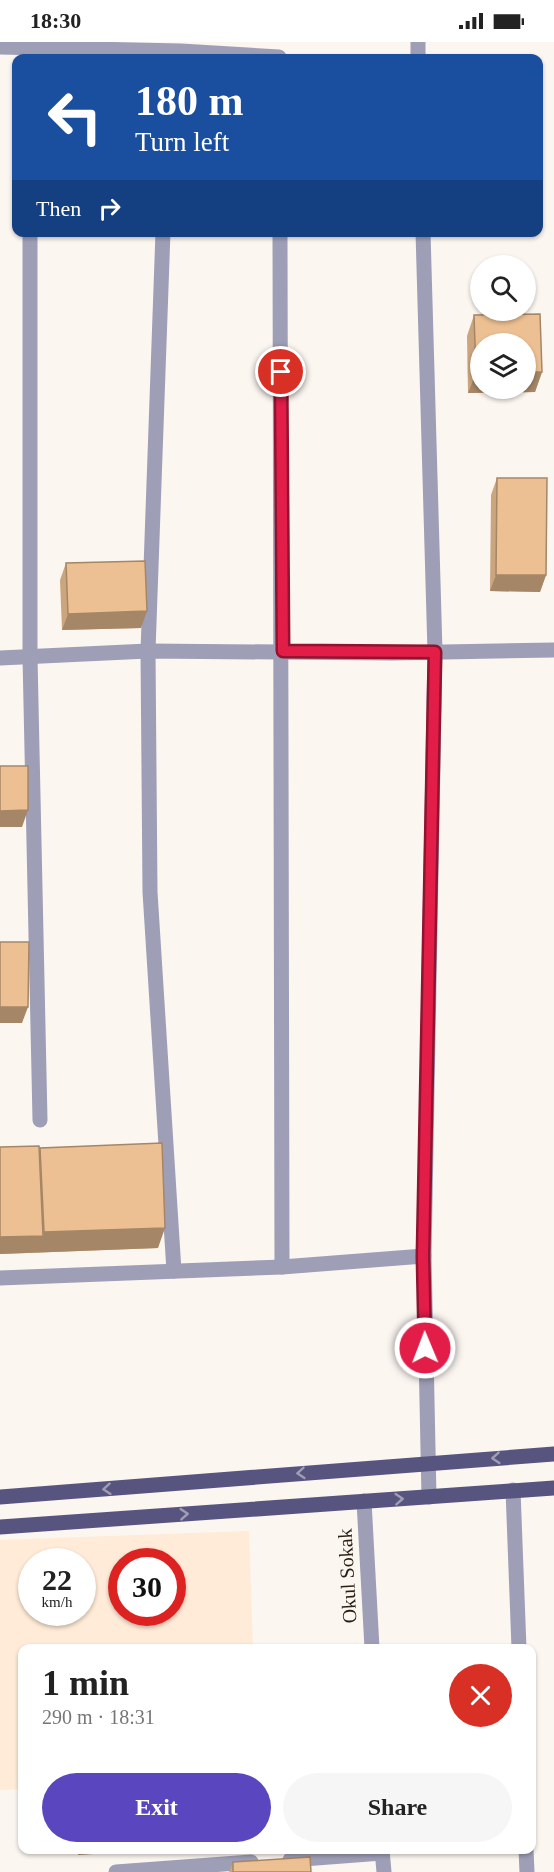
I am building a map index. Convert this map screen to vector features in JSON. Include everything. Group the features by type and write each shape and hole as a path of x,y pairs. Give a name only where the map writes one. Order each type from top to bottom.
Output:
{"main road":[{"path":"0,1497 554,1454"},
{"path":"0,1527 554,1488"}],"street":[{"path":"0,47 30,49 105,46 173,54"},
{"path":"230,54 279,53"},
{"path":"30,237 30,657 40,1120"},
{"path":"163,237 148,651 150,892 174,1271"},
{"path":"280,237 283,651 282,1267"},
{"path":"423,237 435,652 423,1256 429,1497"},
{"path":"0,658 148,651 554,650"},
{"path":"0,1278 282,1267 423,1256"},
{"path":"513,1490 519,1644"},
{"name":"Okul Sokak","path":"364,1501 372,1644"},
{"path":"116,1872 214,1869 354,1854"},
{"path":"382,1854 384,1872"},
{"path":"526,1854 527,1872"}],"shaded area":[{"path":"249,1531 253,1644 18,1644 18,1789 0,1790 0,1540"}],"building":[{"path":"536,314 540,314 542,372 536,372 536,333 475,333 474,321 536,321"},
{"path":"497,478 547,478 546,575 496,575"},
{"path":"145,561 147,611 68,614 66,563"},
{"path":"0,766 28,766 28,810 0,811"},
{"path":"0,942 29,942 28,1007 0,1007"},
{"path":"162,1143 165,1228 44,1232 40,1148"},
{"path":"39,1146 43,1236 0,1237 0,1147"},
{"path":"310,1857 311,1872 233,1872 233,1862"}],"route":[{"path":"281,372 283,651 435,652 423,1256 425,1348"}]}
